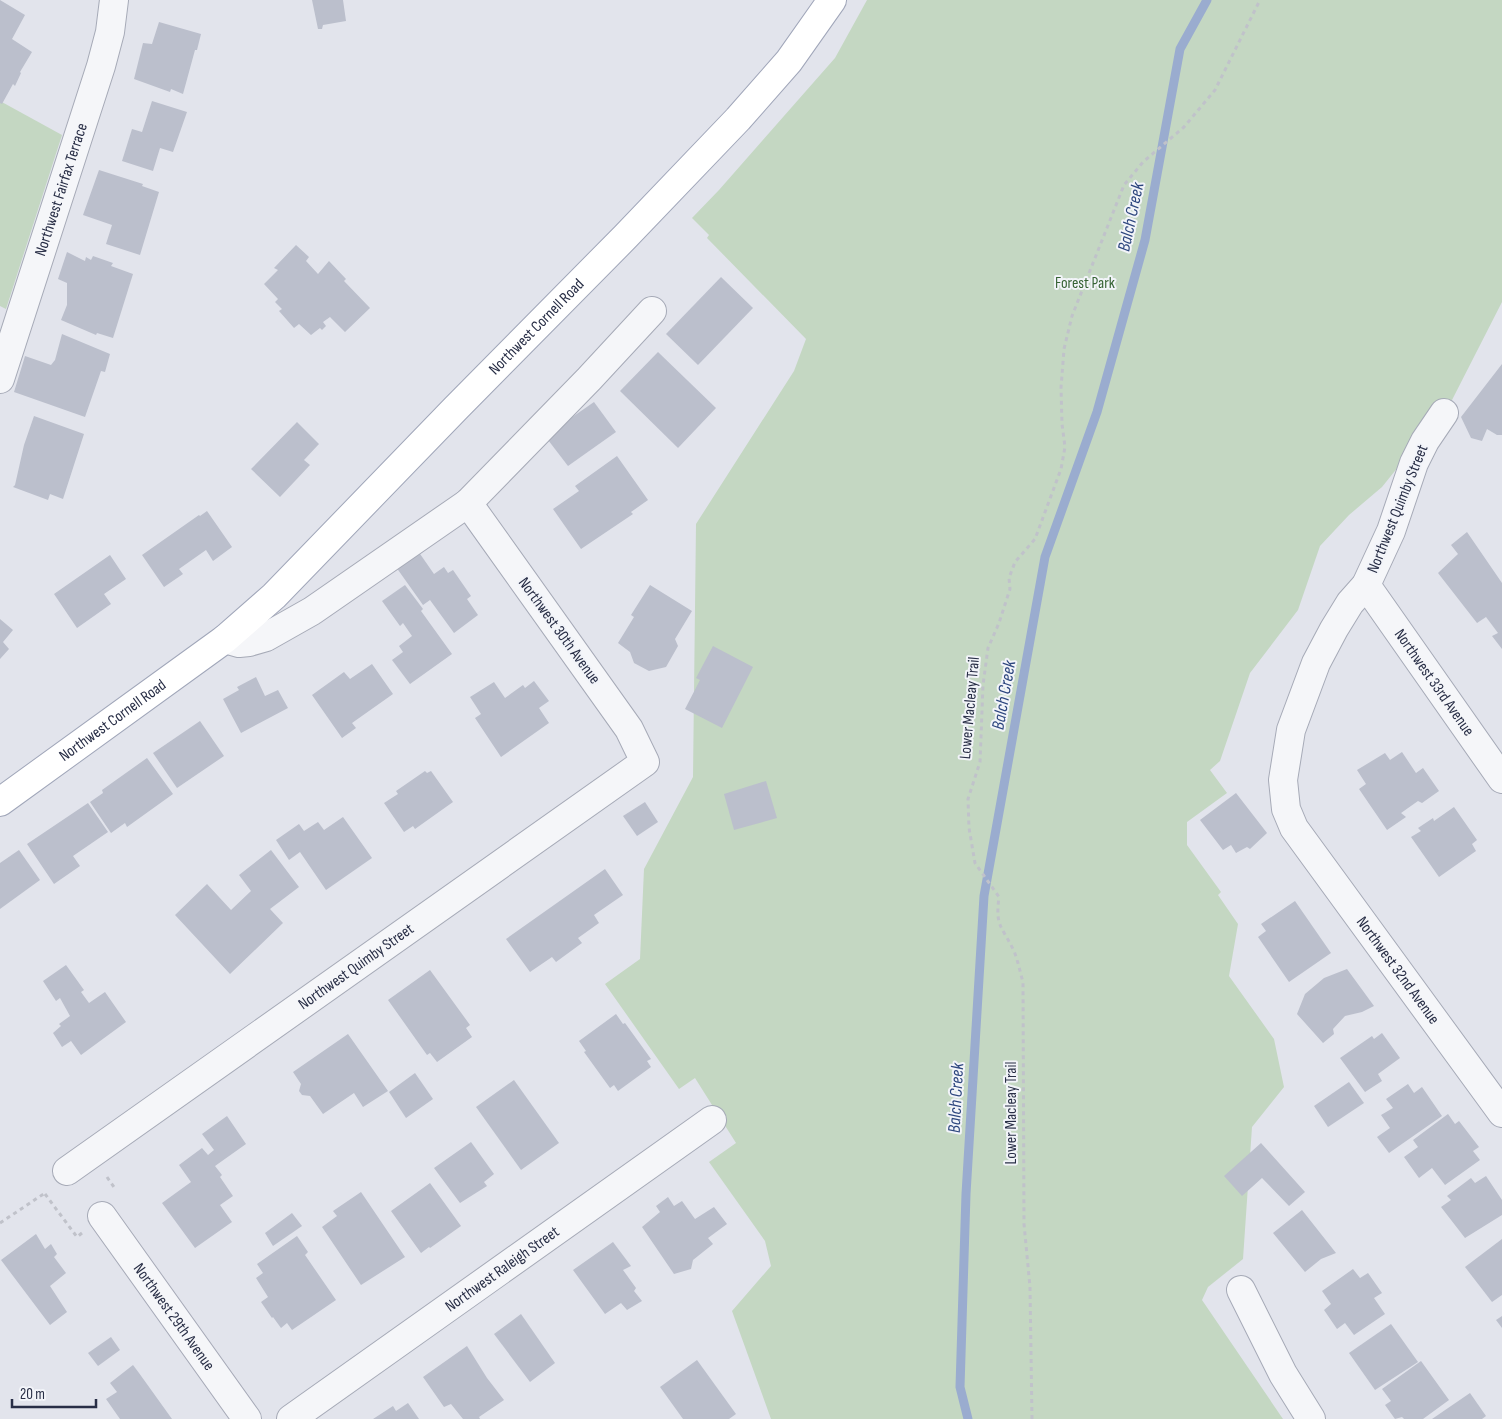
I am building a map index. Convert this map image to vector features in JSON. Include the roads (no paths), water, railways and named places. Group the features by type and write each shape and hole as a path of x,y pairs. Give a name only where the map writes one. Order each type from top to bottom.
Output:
{"main road":[{"name":"Northwest Cornell Road","path":"0,802 224,638 274,596 665,196 761,94 807,37 832,0"}],"street":[{"name":"Northwest Fairfax Terrace","path":"0,379 101,66 110,32 114,0"},
{"path":"224,638 239,642 266,638 312,610 468,504 652,311"},
{"name":"Northwest Quimby Street","path":"1294,828 1286,809 1283,780 1291,730 1316,663 1329,637 1350,603 1366,586 1391,530 1424,441 1444,413"},
{"name":"Northwest 30th Avenue","path":"468,504 629,729 645,762"},
{"name":"Northwest 33rd Avenue","path":"1366,586 1502,779"},
{"name":"Northwest Quimby Street","path":"67,1171 645,762"},
{"name":"Northwest 32nd Avenue","path":"1294,828 1502,1113"},
{"name":"Northwest Raleigh Street","path":"291,1419 712,1120"},
{"name":"Northwest 29th Avenue","path":"102,1217 247,1419"},
{"path":"1241,1290 1284,1374 1311,1419"}],"waterway":[{"name":"Balch Creek","path":"968,1419 960,1387 966,1194 984,896 1045,557 1097,412 1145,240 1180,49 1207,0"}],"park label":[{"name":"Forest Park","path":"1085,283"}]}
